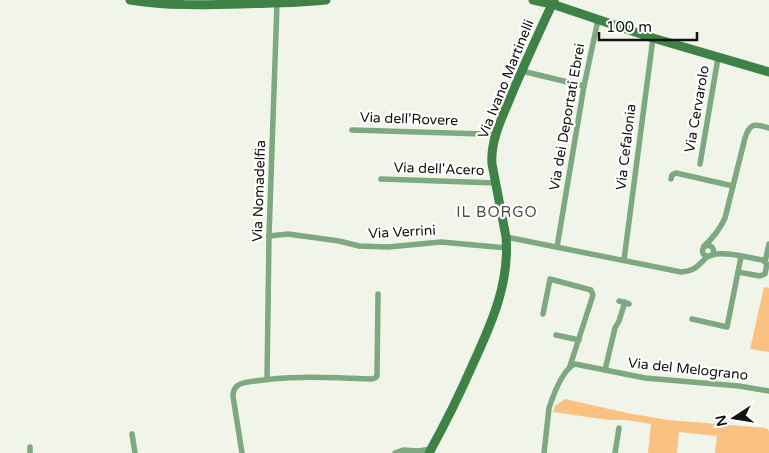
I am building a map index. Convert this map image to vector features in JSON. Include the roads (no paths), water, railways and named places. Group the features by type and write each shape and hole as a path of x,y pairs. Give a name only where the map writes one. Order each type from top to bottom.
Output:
{"street":[{"path":"130,0 150,3 220,5 326,0"},
{"path":"533,0 553,2 598,20 653,38 769,72"},
{"name":"Via Ivano Martinelli","path":"430,451 485,339 498,304 507,263 507,248 492,156 496,136 553,2"},
{"name":"Via Nomadelfia","path":"268,379 269,236 277,3"},
{"name":"Via dei Deportati Ebrei","path":"557,247 584,86 598,20"},
{"name":"Via Cefalonia","path":"624,260 653,38"},
{"name":"Via Cervarolo","path":"700,164 718,58"},
{"path":"522,72 584,86"},
{"path":"695,268 703,248 722,225 725,218 732,186 749,129 757,124 769,128"},
{"name":"Via dell'Rovere","path":"352,130 485,134 496,136"},
{"path":"671,179 672,174 676,173 732,186"},
{"name":"Via dell'Acero","path":"381,179 496,183"},
{"name":"Via Verrini","path":"269,236 288,234 339,241 359,246 441,242 507,248"},
{"path":"506,237 681,272 698,267 710,256 714,250 712,247 714,235"},
{"path":"760,276 765,274 766,264 764,262 769,244"},
{"path":"703,248 707,245 722,254"},
{"path":"703,248 704,255 722,254 763,260 764,262"},
{"path":"692,319 727,327 741,257"},
{"path":"738,272 769,278"},
{"path":"542,314 550,279 591,290 593,295 570,366 549,408 544,453"},
{"path":"242,453 233,391 241,384 293,377 372,379 377,376 378,294"},
{"name":"Via del Melograno","path":"605,370 614,328 619,321 624,302"},
{"path":"556,335 579,340"},
{"name":"Via del Melograno","path":"570,366 575,364 645,378 739,386 769,391"},
{"path":"615,453 619,428"},
{"path":"132,434 135,453"},
{"path":"395,453 403,450 430,451"}],"district":[{"name":"IL BORGO","path":"497,212"}]}
